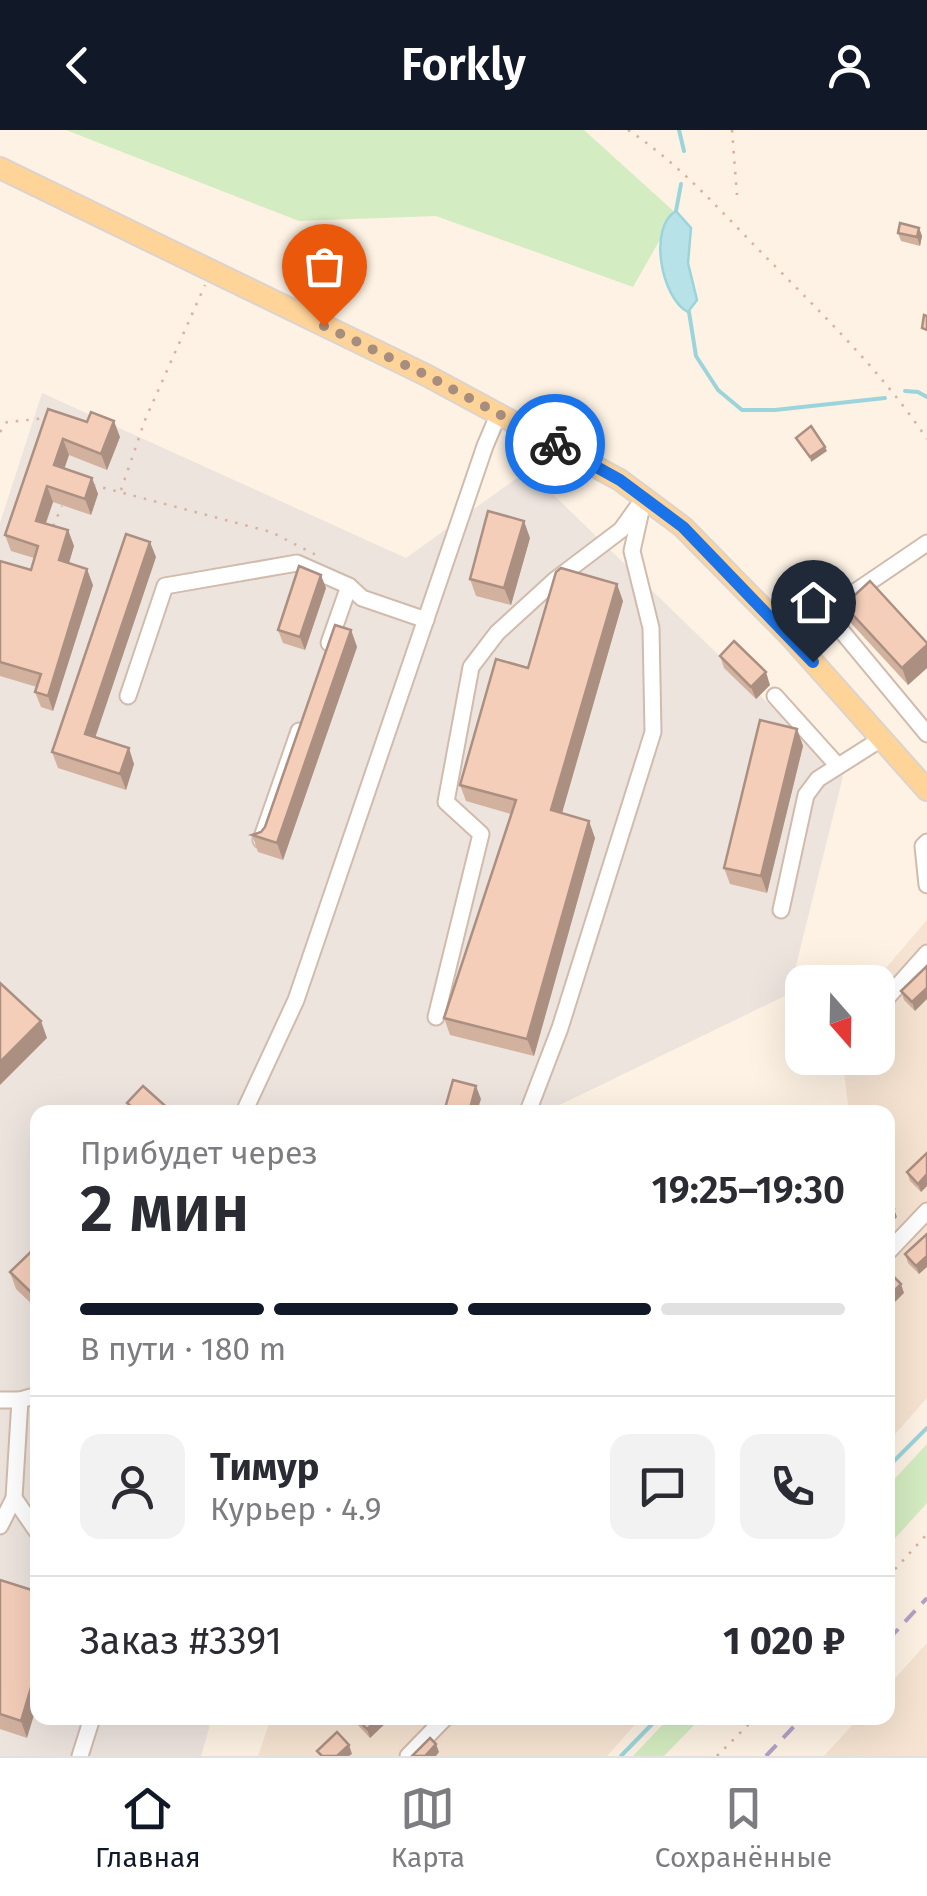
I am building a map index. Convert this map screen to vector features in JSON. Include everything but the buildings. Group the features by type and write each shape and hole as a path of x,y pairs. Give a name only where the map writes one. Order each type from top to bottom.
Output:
{"main road":[{"path":"0,168 500,413 620,480 683,527 790,636 927,790"}],"street":[{"path":"247,1105 296,1000 485,446 500,413"},
{"path":"436,1017 480,834 446,802 472,667 497,633 555,580 621,530 644,497"},
{"path":"530,1105 560,1028 653,732 651,628 632,551 644,497"},
{"path":"790,636 927,543"},
{"path":"128,696 165,586 297,563 349,586 362,598 426,620"},
{"path":"324,658 349,586"},
{"path":"824,611 927,734"},
{"path":"776,696 838,766"},
{"path":"261,840 305,713"},
{"path":"781,910 806,795 818,779 881,739"},
{"path":"927,842 923,846 927,885"},
{"path":"895,989 927,953"},
{"path":"895,1245 927,1211"},
{"path":"0,1400 30,1397"},
{"path":"0,1526 14,1498 20,1400"},
{"path":"14,1498 30,1521"},
{"path":"80,1756 90,1725"},
{"path":"408,1756 438,1725"}],"path":[{"path":"628,130 688,178 792,283 886,385 927,439"},
{"path":"732,130 738,195"},
{"path":"120,492 146,420 212,272"},
{"path":"0,432 7,422 45,416 62,424"},
{"path":"84,485 271,532 318,556 328,566"},
{"path":"48,538 68,496"},
{"path":"895,1569 927,1534"},
{"path":"717,1756 747,1725"}],"shaded area":[{"path":"42,393 406,558 528,470 843,776 796,965 785,965 785,996 559,1105 30,1105 30,1725 210,1725 201,1756 0,1756 0,523"},
{"path":"927,920 927,1398 895,1434 895,1105 848,1104 844,1075 895,1075 895,965 889,965"},
{"path":"927,1643 927,1756 824,1756 853,1725 895,1725 895,1678"},
{"path":"269,1725 635,1725 607,1756 258,1756"}],"green space":[{"path":"66,130 584,130 680,217 662,236 633,287 436,216 299,221"},
{"path":"927,1444 927,1503 895,1538 895,1478"},
{"path":"662,1725 694,1725 664,1756 633,1756"}],"water":[{"path":"676,211 691,228 688,263 697,300 688,312 671,293 661,262 662,232 667,219"}],"waterway":[{"path":"679,130 684,151"},
{"path":"676,211 681,184"},
{"path":"689,312 696,356 718,390 742,410 885,398"},
{"path":"905,391 927,397"},
{"path":"895,1460 927,1428"},
{"path":"621,1756 651,1725"}],"railway":[{"path":"895,1632 927,1598"},
{"path":"766,1756 795,1725"}],"way so far":[{"path":"324,326 555,444"}],"route":[{"path":"555,444 620,480 683,527 813,662"}]}
